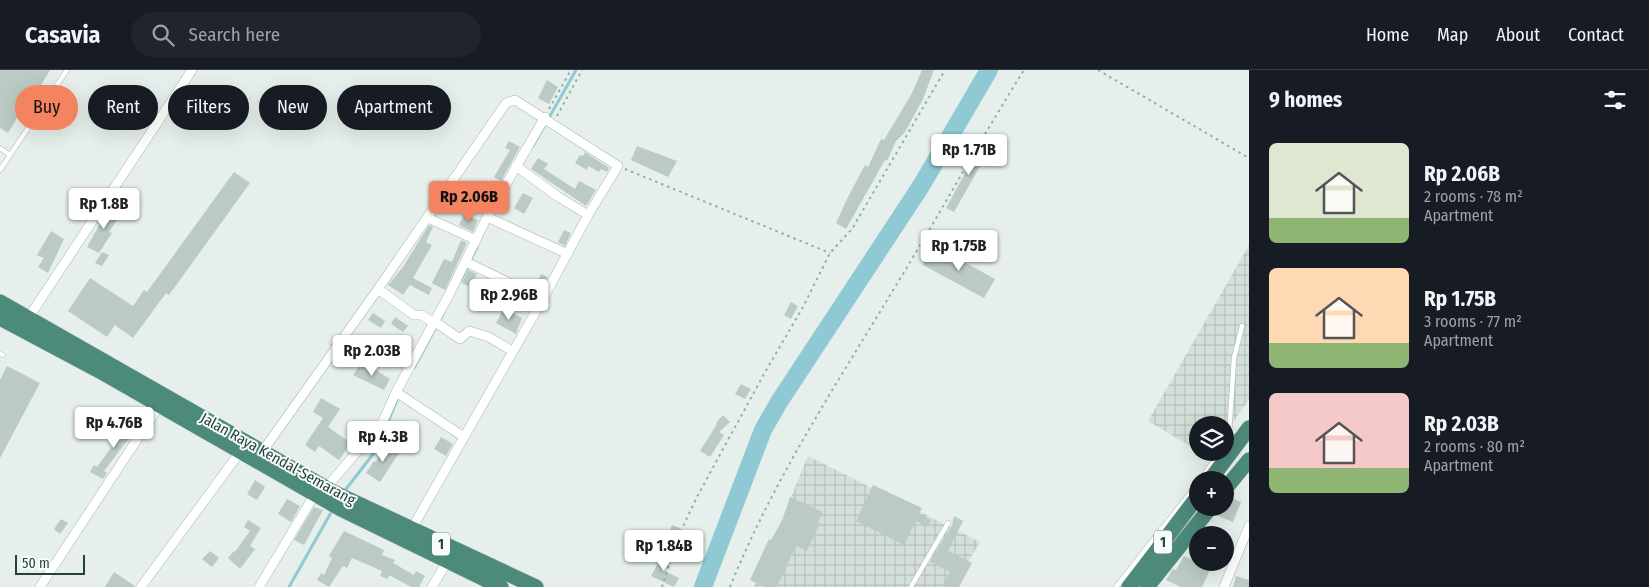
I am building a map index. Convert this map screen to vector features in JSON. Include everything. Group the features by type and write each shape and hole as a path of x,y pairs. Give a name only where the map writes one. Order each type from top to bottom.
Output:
{"highway":[{"name":"Jalan Raya Kendal-Semarang","path":"0,302 262,452 332,498 411,530 536,587"},
{"name":"Jalan Raya Kendal-Semarang","path":"0,318 240,452 332,498 447,562 501,587"},
{"path":"1217,471 1249,428"},
{"path":"1234,480 1247,468"},
{"name":"1","path":"1129,587 1189,508"},
{"name":"1","path":"1147,587 1204,516"}],"street":[{"path":"29,317 192,70"},
{"path":"262,452 509,101 515,100 618,166 588,215 543,299 411,530"},
{"path":"259,587 332,498 378,428 399,394 469,264 476,240 548,121"},
{"path":"520,169 557,196 588,215"},
{"path":"428,218 476,240"},
{"path":"490,219 568,254"},
{"path":"469,264 543,299"},
{"path":"378,289 414,315 421,315 460,338 469,331 489,337 512,351"},
{"path":"335,348 346,357 355,349 362,347 381,357"},
{"path":"399,394 464,437"},
{"path":"40,587 159,406"},
{"path":"141,587 240,452"},
{"path":"1224,587 1249,526"},
{"path":"432,587 447,562"}],"lane":[{"path":"0,170 67,70"},
{"path":"0,148 10,155"},
{"path":"1230,416 1234,358 1242,326"},
{"path":"1116,587 1189,494"},
{"path":"911,587 948,523"}],"path":[{"path":"548,121 571,70"},
{"path":"548,121 582,70"},
{"path":"662,587 677,539 698,495 803,307 830,253 852,230 945,70"},
{"path":"730,587 750,539 805,434 903,275 980,140 1024,70"},
{"path":"1098,70 1249,158"},
{"path":"618,166 830,253"}],"shaded area":[{"path":"1249,245 1249,400 1234,421 1234,416 1189,416 1189,445 1148,421"},
{"path":"808,456 980,542 953,587 754,587"}],"building":[{"path":"0,70 50,70 41,85 15,85 15,122 8,133 0,128"},
{"path":"922,70 934,70 923,99 905,132 896,141 887,161 885,160 846,229 836,223 847,199 865,165 868,167 881,139 884,140 912,93"},
{"path":"547,80 558,87 549,104 538,98"},
{"path":"509,141 520,147 501,181 494,177 510,150 505,148"},
{"path":"982,142 991,147 954,212 946,208"},
{"path":"637,146 677,161 668,177 631,160"},
{"path":"585,152 609,168 607,172 601,169 599,172 588,166 587,170 575,163 580,155 583,156"},
{"path":"538,158 548,164 544,169 575,189 579,181 596,190 586,206 531,169"},
{"path":"234,172 250,183 169,295 166,293 133,338 115,325 107,337 68,311 90,278 133,306 144,290 147,292"},
{"path":"523,193 533,198 524,214 514,208"},
{"path":"110,206 122,213 109,232 112,233 99,253 87,247"},
{"path":"464,214 478,220 473,232 459,225"},
{"path":"429,225 433,227 426,242 432,245 413,278 432,288 429,295 410,285 403,295 388,285 403,267"},
{"path":"564,230 571,233 565,246 558,242"},
{"path":"51,231 64,239 48,273 38,267 44,258 37,255"},
{"path":"461,240 467,243 445,290 432,283 444,259 452,262"},
{"path":"933,245 995,279 984,298 923,265"},
{"path":"102,252 109,255 102,266 95,263"},
{"path":"468,270 477,274 470,287 462,283"},
{"path":"541,274 548,277 540,291 534,288"},
{"path":"791,302 798,306 791,319 784,315"},
{"path":"504,308 522,318 516,334 496,323"},
{"path":"373,313 385,321 381,328 368,320"},
{"path":"395,317 408,326 403,332 391,324"},
{"path":"360,365 371,371 373,368 390,379 384,390 353,375"},
{"path":"7,366 40,383 0,458 0,380"},
{"path":"741,384 751,389 745,399 735,394"},
{"path":"321,398 340,409 328,427 351,443 339,460 319,446 315,452 305,445 323,418 313,412"},
{"path":"723,415 730,422 719,432 724,435 710,457 700,451 716,423"},
{"path":"124,421 136,429 104,471 107,473 103,479 90,472 94,465 97,467 113,445 109,442"},
{"path":"441,437 453,444 446,456 434,449"},
{"path":"384,444 399,453 380,482 366,473 374,461 376,462"},
{"path":"255,480 265,487 257,500 247,494"},
{"path":"873,485 922,508 919,514 931,520 927,527 916,521 904,545 856,521"},
{"path":"790,497 823,512 818,522 820,523 807,551 796,546 777,587 765,587 750,580 769,539 771,540 784,517"},
{"path":"287,499 300,506 291,522 278,514"},
{"path":"1234,499 1241,502 1233,522 1218,516 1234,516"},
{"path":"314,507 323,510 304,545 294,540"},
{"path":"954,516 963,521 948,551 972,563 959,587 948,587 943,584 950,572 930,562 952,525"},
{"path":"61,519 68,523 60,534 54,529"},
{"path":"248,520 261,528 250,546 255,549 240,569 228,558 235,552 250,531 244,527"},
{"path":"672,525 680,528 675,541 667,538"},
{"path":"344,531 384,550 382,555 395,560 393,563 414,575 416,571 425,576 419,587 411,587 389,575 388,579 380,576 382,571 352,558 347,568 343,566 329,587 317,580 321,573 324,575 332,558 329,556"},
{"path":"665,550 670,553 662,570 679,578 674,587 651,576"},
{"path":"210,551 219,558 212,567 202,559"},
{"path":"1184,556 1189,558 1189,571 1210,571 1202,587 1181,587 1166,580 1173,569 1176,570"},
{"path":"114,572 135,586 135,587 105,587"},
{"path":"1236,576 1249,580 1249,587 1233,587"}],"waterway":[{"path":"533,146 576,70"},
{"path":"703,587 763,430 779,402 921,186 989,70"},
{"path":"461,280 477,247"},
{"path":"414,368 444,312"},
{"path":"343,493 377,449 399,395"},
{"path":"289,587 333,509"}]}
